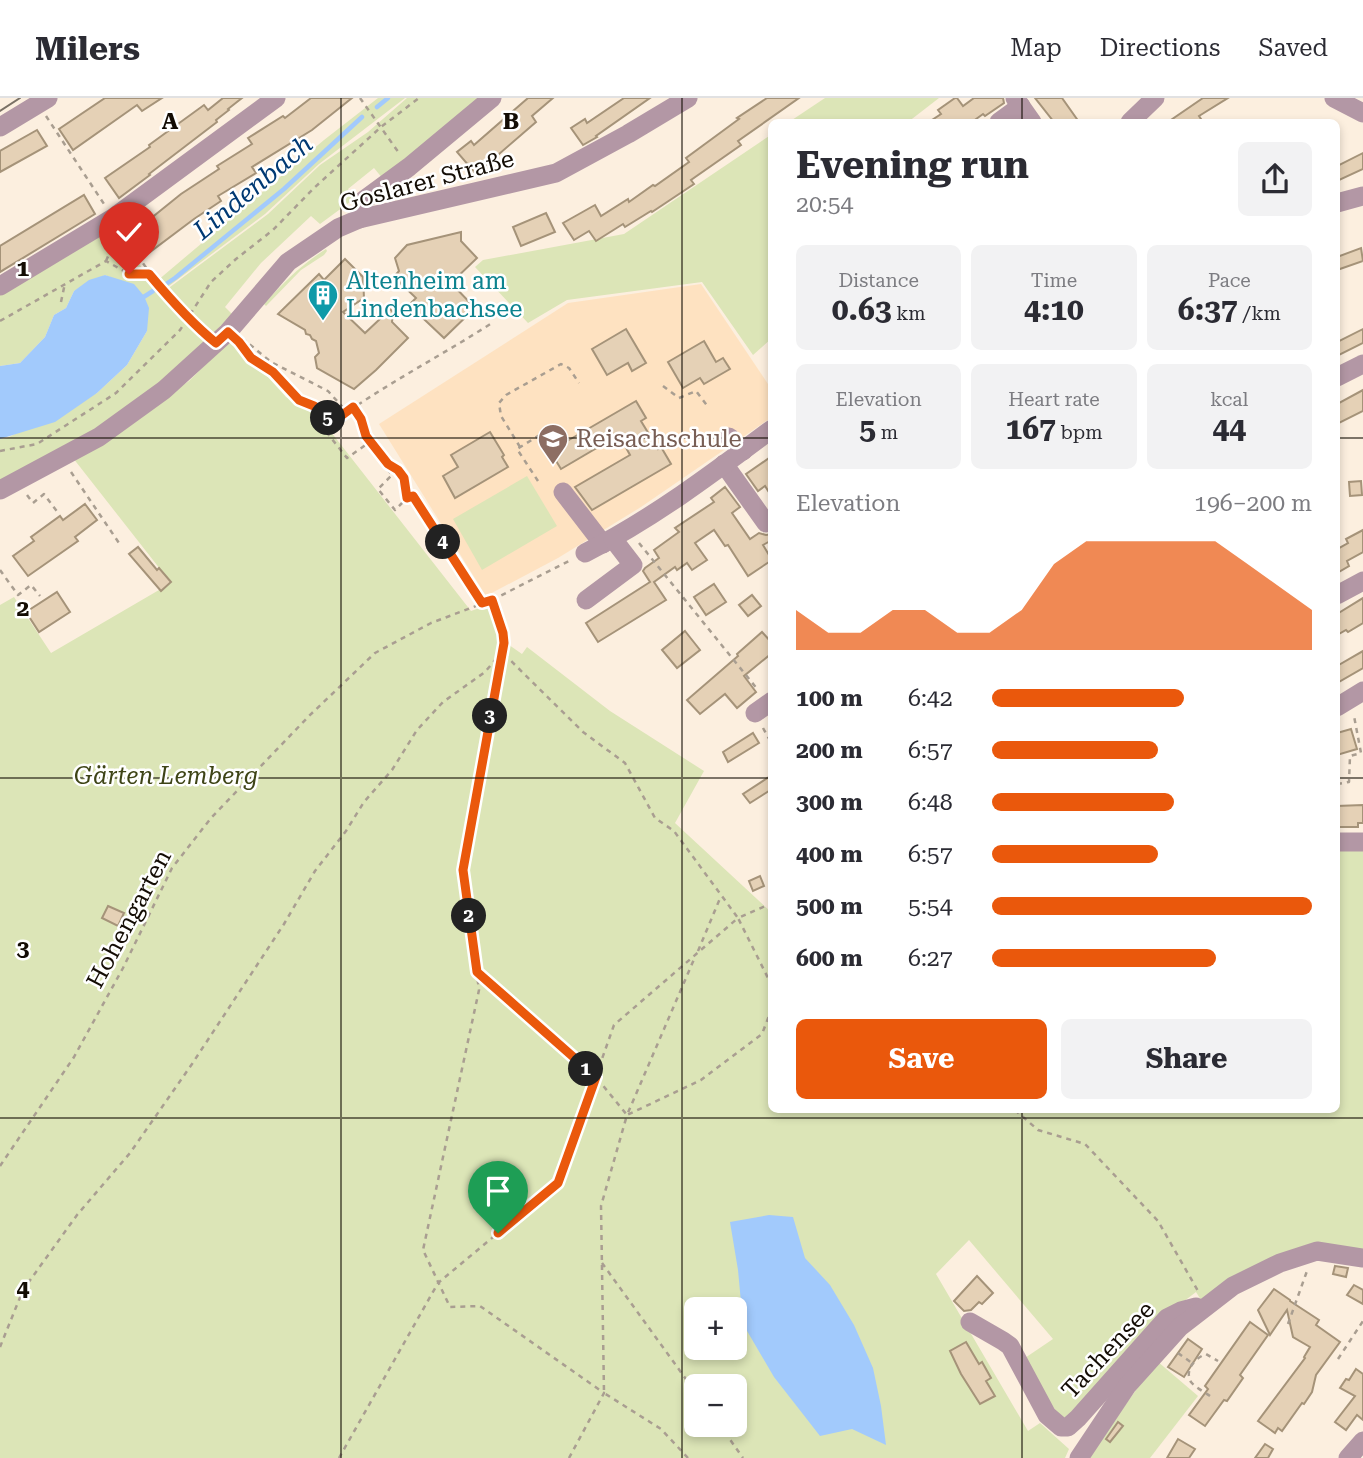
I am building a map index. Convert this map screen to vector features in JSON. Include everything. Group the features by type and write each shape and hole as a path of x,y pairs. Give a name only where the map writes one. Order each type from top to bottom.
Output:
{"street":[{"path":"0,127 48,98"},
{"path":"0,286 113,218 276,98"},
{"path":"359,219 364,200 409,167 492,98"},
{"name":"Goslarer Straße","path":"9,486 99,437 154,398 222,338 288,262 338,228 359,219 556,173 688,98"},
{"path":"1133,119 1155,98"},
{"path":"1334,98 1363,113"},
{"path":"1005,119 1023,109"},
{"path":"1340,202 1363,196"},
{"path":"1340,376 1363,364"},
{"path":"607,541 724,464 736,444 768,431"},
{"path":"724,464 766,523"},
{"path":"563,492 607,541 633,565 586,600"},
{"path":"1340,593 1363,581"},
{"path":"755,713 768,704"},
{"path":"1340,842 1363,842"},
{"path":"1079,1458 1127,1386 1180,1327 1233,1286 1280,1263 1317,1251 1363,1258"},
{"name":"Tachensee","path":"970,1322 1010,1346 1047,1415 1061,1427 1068,1427 1167,1318 1210,1303"},
{"path":"1348,1458 1363,1441"}],"path":[{"path":"360,98 409,167"},
{"path":"0,451 37,444 116,393 180,330 211,282 236,258 273,230 381,127 419,98"},
{"path":"51,124 113,218"},
{"path":"0,321 106,261 120,229 149,274 188,319 222,338 239,342 251,358 273,372 299,400 314,406 333,422"},
{"path":"106,261 129,274 149,274"},
{"path":"61,302 65,283"},
{"path":"482,603 413,496 407,498 395,510 378,489 392,475 367,444 347,458 324,429 353,407 492,323"},
{"path":"247,343 271,362 328,391 347,412"},
{"path":"520,447 501,416 499,403 506,395 561,364 569,368 579,383"},
{"path":"663,386 679,398 696,391 709,408"},
{"path":"353,407 361,419 366,436 388,464 404,478 407,498"},
{"path":"538,481 517,449 551,428"},
{"path":"60,458 121,546"},
{"path":"9,486 33,503 44,494 59,514"},
{"path":"607,541 753,685"},
{"name":"Hohengarten","path":"0,1166 74,1057 123,968 172,868 211,818 309,716 375,653 432,623 492,600 607,541"},
{"path":"0,570 18,595 31,585 40,596"},
{"path":"492,600 504,643 463,870 479,990 423,1250 450,1307 480,1306 604,1393 661,1429 688,1458"},
{"path":"502,652 583,732 625,763 655,818 674,831 738,918 768,978"},
{"path":"0,1347 23,1290 76,1215 130,1153 254,970 315,871 346,831 364,802 392,770 417,730 443,702 485,672 502,652"},
{"path":"1340,784 1349,782 1350,757 1362,753 1349,700"},
{"path":"569,1458 604,1393 601,1206 626,1115 721,896"},
{"path":"339,1458 438,1283 558,1183 614,1025 738,918 768,904"},
{"path":"477,972 596,1077 626,1115"},
{"path":"626,1115 701,1080 761,1034 768,1017"},
{"path":"1018,1113 1038,1130 1085,1144 1158,1221 1198,1293 1210,1303"},
{"path":"1288,1324 1309,1264 1305,1255"},
{"path":"602,1263 684,1376"},
{"path":"1338,1359 1363,1321"},
{"path":"1177,1353 1192,1363"},
{"path":"1210,1396 1192,1383 1189,1374 1192,1363 1200,1356 1206,1354 1218,1361"},
{"path":"728,1437 743,1458"}],"shaded area":[{"name":"Reisachschule","path":"701,284 768,384 768,420 641,507 558,558 486,596 379,424 568,303"}],"green space":[{"path":"378,98 405,98 319,164 265,214 165,289 157,281 324,140"},
{"path":"407,98 479,98 383,179 374,168 348,189 354,199 320,224 311,216 261,263 225,307 234,316 216,339 166,290 268,214 320,165 368,132"},
{"path":"825,98 939,98 912,119 794,119"},
{"path":"768,137 768,342 753,355 702,282 567,300 528,323 475,267 483,260 624,234"},
{"path":"114,226 170,305 211,343 97,434 0,484 0,439 97,393 127,365 147,331 115,279 105,275 74,291 66,308 54,315 45,337 20,363 0,366 0,292"},
{"path":"326,249 324,255 301,270 266,306 264,304 293,274"},
{"name":"Gärten Lemberg","path":"232,338 255,368 267,376 286,397 320,418 471,611 488,605 502,640 522,654 527,647 610,711 704,771 675,823 768,909 768,1113 1340,1113 1340,848 1363,848 1363,1258 1317,1251 1201,1300 1196,1292 1166,1315 1068,1427 1019,1362 1053,1339 969,1240 936,1274 1028,1431 1040,1423 1069,1449 1065,1458 0,1458 0,605 14,597 51,653 171,583 73,458 189,381"},
{"path":"527,476 557,526 482,570 453,519"},
{"path":"1157,1361 1198,1396 1150,1458 1087,1458"}],"water":[{"path":"105,275 134,284 144,296 149,308 147,331 127,365 97,393 55,422 0,439 0,366 20,363 45,337 54,315 66,308 74,291 89,280"},
{"path":"769,1215 793,1217 805,1258 830,1285 854,1325 873,1368 886,1445 852,1429 820,1436 774,1377 747,1331 747,1297 740,1297 730,1222"}],"building":[{"path":"105,98 162,98 142,111 137,105 73,150 59,129"},
{"path":"223,98 242,98 216,120 217,122 119,198 105,178 204,105 208,110"},
{"path":"311,98 352,98 312,130 252,167 256,173 218,196 221,201 150,252 134,232 181,194 219,169 217,166 252,144 248,138 283,116 285,118"},
{"path":"528,98 553,98 532,116 536,122 476,174 457,152 471,141 474,145"},
{"path":"624,98 650,98 583,145 571,128 585,119 587,123"},
{"path":"767,98 799,98 738,141 741,145 691,180 694,184 652,212 625,227 623,224 596,241 589,231 574,240 563,223 595,205 601,216 628,199 629,202 689,162 686,158 739,119 737,118"},
{"path":"955,98 963,106 974,98 1003,98 1004,103 976,119 934,119 941,114 938,110"},
{"path":"1035,98 1062,98 1077,119 1052,119"},
{"path":"1203,98 1228,98 1199,116 1201,119 1172,119"},
{"path":"37,130 47,146 0,172 0,151"},
{"path":"1363,153 1363,169 1340,180 1340,164"},
{"path":"84,195 95,214 0,272 0,246"},
{"path":"546,213 555,232 521,246 513,227"},
{"path":"461,232 461,241 477,258 451,283 475,308 444,338 409,305 416,298 394,277 399,271 395,258 407,245"},
{"path":"1361,248 1363,261 1340,269 1340,256"},
{"name":"Altenheim am Lindenbachsee","path":"345,259 363,277 364,298 343,312 365,333 388,307 393,312 392,322 408,338 354,389 317,368 315,357 319,353 316,341 306,334 305,330 278,314 319,274 324,280"},
{"path":"626,329 646,363 632,371 628,363 607,375 592,349"},
{"path":"1363,329 1363,343 1340,354 1340,340"},
{"path":"704,341 716,362 723,358 730,369 704,384 700,378 683,388 668,362"},
{"path":"1363,390 1363,411 1340,422 1340,402"},
{"path":"636,401 646,418 641,421 671,464 592,510 575,487 630,455 619,435 561,469 550,451"},
{"path":"490,432 508,467 455,498 443,476 458,467 451,455"},
{"path":"768,459 768,491 765,486 758,491 746,474"},
{"path":"1361,481 1362,495 1350,496 1349,482"},
{"path":"725,487 740,507 732,513 750,539 759,533 768,535 768,542 763,545 768,553 768,563 748,576 728,545 725,546 714,530 695,543 707,560 692,570 687,563 677,570 675,567 654,582 666,600 598,642 586,623 650,582 643,571 659,558 654,550 679,532 675,528 714,502 711,498"},
{"path":"85,504 97,520 75,537 78,541 28,576 13,556 34,541 31,537 60,516 63,520"},
{"path":"1363,530 1363,552 1347,561 1349,566 1340,571 1340,547 1348,543 1346,539"},
{"path":"138,547 171,582 161,591 129,554"},
{"path":"714,584 726,602 706,615 694,597"},
{"path":"57,592 70,612 39,632 26,612"},
{"path":"752,595 761,606 748,616 739,605"},
{"path":"1363,598 1363,623 1348,632 1346,630 1340,633 1340,612"},
{"path":"685,631 700,650 677,668 662,650"},
{"path":"762,632 768,639 768,656 744,676 756,692 737,708 725,694 700,714 687,700 738,656 737,654"},
{"path":"1363,651 1363,668 1340,681 1340,664"},
{"path":"1351,729 1357,749 1340,754 1340,732"},
{"path":"753,733 759,743 728,762 723,752"},
{"path":"768,778 768,792 750,803 743,794"},
{"path":"1363,805 1363,823 1358,823 1358,827 1340,827 1340,806"},
{"path":"760,876 764,886 753,891 749,881"},
{"path":"108,906 124,913 118,926 102,918"},
{"path":"1335,1266 1348,1268 1346,1277 1333,1274"},
{"path":"977,1276 993,1293 982,1304 979,1302 971,1310 964,1311 954,1301"},
{"path":"1354,1285 1363,1290 1363,1304 1347,1295"},
{"path":"1274,1289 1319,1320 1316,1325 1340,1342 1316,1375 1312,1392 1304,1404 1302,1403 1282,1431 1278,1428 1275,1433 1258,1421 1305,1358 1310,1347 1293,1337 1287,1310 1270,1335 1258,1310"},
{"path":"1250,1322 1268,1335 1240,1375 1243,1378 1205,1426 1189,1415 1208,1389 1205,1386"},
{"path":"1188,1339 1202,1349 1184,1377 1168,1367"},
{"path":"966,1342 991,1378 986,1381 995,1396 980,1404 950,1351"},
{"path":"1356,1369 1363,1374 1363,1420 1357,1415 1346,1430 1335,1422 1355,1396 1340,1388"},
{"path":"1118,1422 1123,1426 1110,1442 1106,1439"},
{"path":"1178,1439 1195,1449 1189,1458 1167,1458"},
{"path":"1265,1444 1273,1449 1268,1458 1255,1458"}],"waterway":[{"name":"Lindenbach","path":"377,107 388,98"},
{"name":"Lindenbach","path":"166,284 284,189 362,117"},
{"name":"Lindenbach","path":"142,298 153,291"}],"tram line":[{"path":"0,111 20,98"}],"place":[{"name":"Altenheim am Lindenbachsee","path":"323,322"},
{"name":"Reisachschule","path":"553,466"}],"route":[{"path":"129,274 149,274 188,319 216,343 228,332 251,358 273,372 299,400 314,406 333,422 353,407 361,419 366,436 388,464 404,478 407,498 413,496 482,603 492,600 504,643 463,870 477,972 596,1077 558,1183 498,1233"}]}
